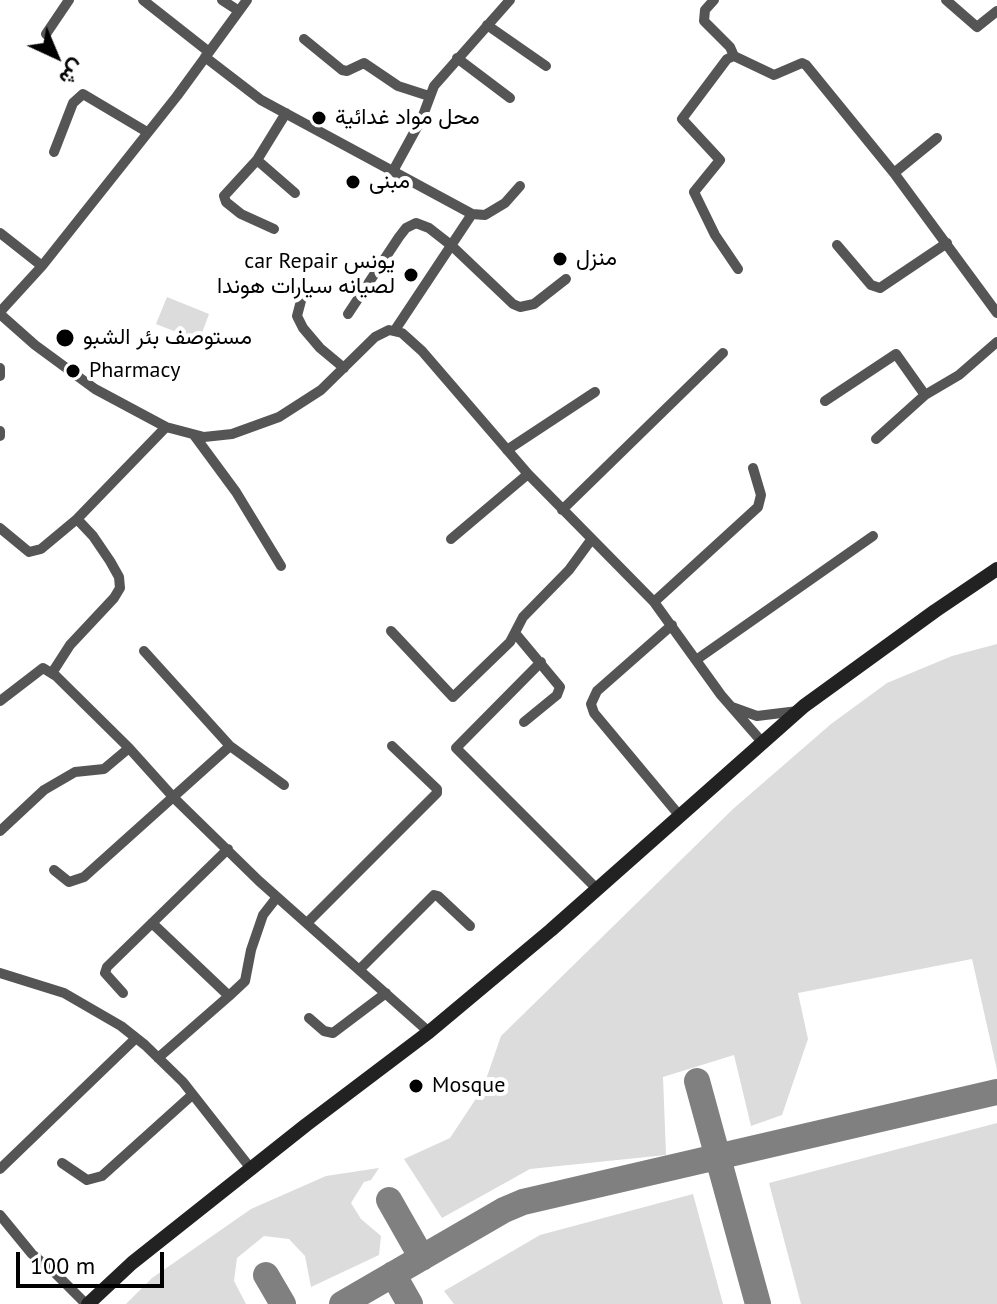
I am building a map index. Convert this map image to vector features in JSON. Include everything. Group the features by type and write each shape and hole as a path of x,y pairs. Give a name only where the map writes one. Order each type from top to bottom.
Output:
{"main road":[{"path":"87,1304 132,1263 429,1032 798,711 997,569"}],"street":[{"path":"46,34 69,0"},
{"path":"143,0 261,100 472,214 485,215 505,203 520,186"},
{"path":"222,0 239,11"},
{"path":"247,0 1,318 95,389 166,427 194,435 222,437 266,423 311,397 385,331 402,333 422,351 528,474 654,602 730,706 762,742"},
{"path":"393,171 422,118 434,86 510,0"},
{"path":"714,0 705,10 704,21 730,47 734,56 774,75 802,63 806,65 894,173 997,313"},
{"path":"946,0 977,27 997,11"},
{"path":"487,25 546,66"},
{"path":"304,39 342,70 347,71 364,63 398,86 429,96"},
{"path":"734,56 727,59 682,119 720,160 694,192 715,235 738,269"},
{"path":"457,58 510,98"},
{"path":"54,152 73,103 83,94 147,132"},
{"path":"274,229 250,219 225,199 225,193 257,160 286,113"},
{"path":"894,173 937,138"},
{"path":"257,160 295,193"},
{"path":"395,330 472,214"},
{"path":"348,314 406,228 416,223 452,246 513,304 520,307 534,304 566,279"},
{"path":"0,233 42,266"},
{"path":"837,245 871,285 880,288 947,243"},
{"path":"302,297 297,316 303,328 320,348 344,368"},
{"path":"876,439 925,395 959,375 997,342"},
{"path":"562,510 723,353"},
{"path":"825,401 896,354 925,395"},
{"path":"0,368 0,376"},
{"path":"507,450 595,392"},
{"path":"0,528 29,552 35,552 77,519 166,427"},
{"path":"194,435 236,492 281,566"},
{"path":"654,602 758,507 761,495 753,468"},
{"path":"451,539 528,474"},
{"path":"52,673 70,645 120,588 119,577 110,561 77,519"},
{"path":"696,660 873,536"},
{"path":"391,631 453,697 510,642 523,617 569,570 591,540"},
{"path":"672,625 597,691 591,704 601,723 679,815"},
{"path":"515,633 557,681 559,692 524,722"},
{"path":"144,651 230,746 284,785"},
{"path":"541,662 456,748 597,889"},
{"path":"0,701 39,670 46,669 69,686 174,798 277,897 429,1032"},
{"path":"730,706 757,716 798,711"},
{"path":"54,870 69,882 78,881 230,746"},
{"path":"308,922 437,793 437,789 392,746"},
{"path":"0,831 44,790 75,772 104,769 129,748"},
{"path":"123,993 105,972 228,849"},
{"path":"360,969 434,895 470,926"},
{"path":"158,1058 245,981 263,915 277,897"},
{"path":"152,923 229,996"},
{"path":"0,973 64,993 121,1026 158,1058 192,1095 252,1170"},
{"path":"309,1018 324,1031 333,1033 386,993"},
{"path":"0,1169 136,1038"},
{"path":"62,1163 87,1180 102,1176 192,1095"},
{"path":"0,1215 32,1254 87,1304"}],"shaded area":[{"path":"167,297 209,314 199,341 156,324"},
{"path":"997,644 997,1070 972,959 798,993 808,1039 782,1115 751,1126 734,1055 663,1077 666,1155 530,1169 442,1218 404,1159 450,1138 483,1088 501,1036 733,809 831,724 887,683 952,656"},
{"path":"997,1123 997,1304 801,1304 769,1183"},
{"path":"379,1168 371,1180 364,1182 351,1203 361,1219 381,1236 379,1255 311,1287 305,1256 289,1239 264,1236 237,1258 234,1281 246,1304 126,1304 152,1278 251,1209 326,1176"},
{"path":"693,1194 723,1304 454,1304 444,1291 540,1235"}],"taxiway":[{"path":"697,1081 758,1304"},
{"path":"342,1304 523,1202 997,1092"},
{"path":"389,1200 422,1258"},
{"path":"393,1274 410,1304"},
{"path":"266,1275 283,1304"}],"place":[{"name":"محل مواد غدائية","path":"319,118"},
{"name":"مبنى","path":"353,182"},
{"name":"منزل","path":"560,259"},
{"name":"car Repair يونس لصيانه سيارات هوندا","path":"411,275"},
{"name":"مستوصف بئر الشبو","path":"65,338"},
{"name":"Pharmacy","path":"73,371"},
{"name":"Mosque","path":"416,1086"}]}
